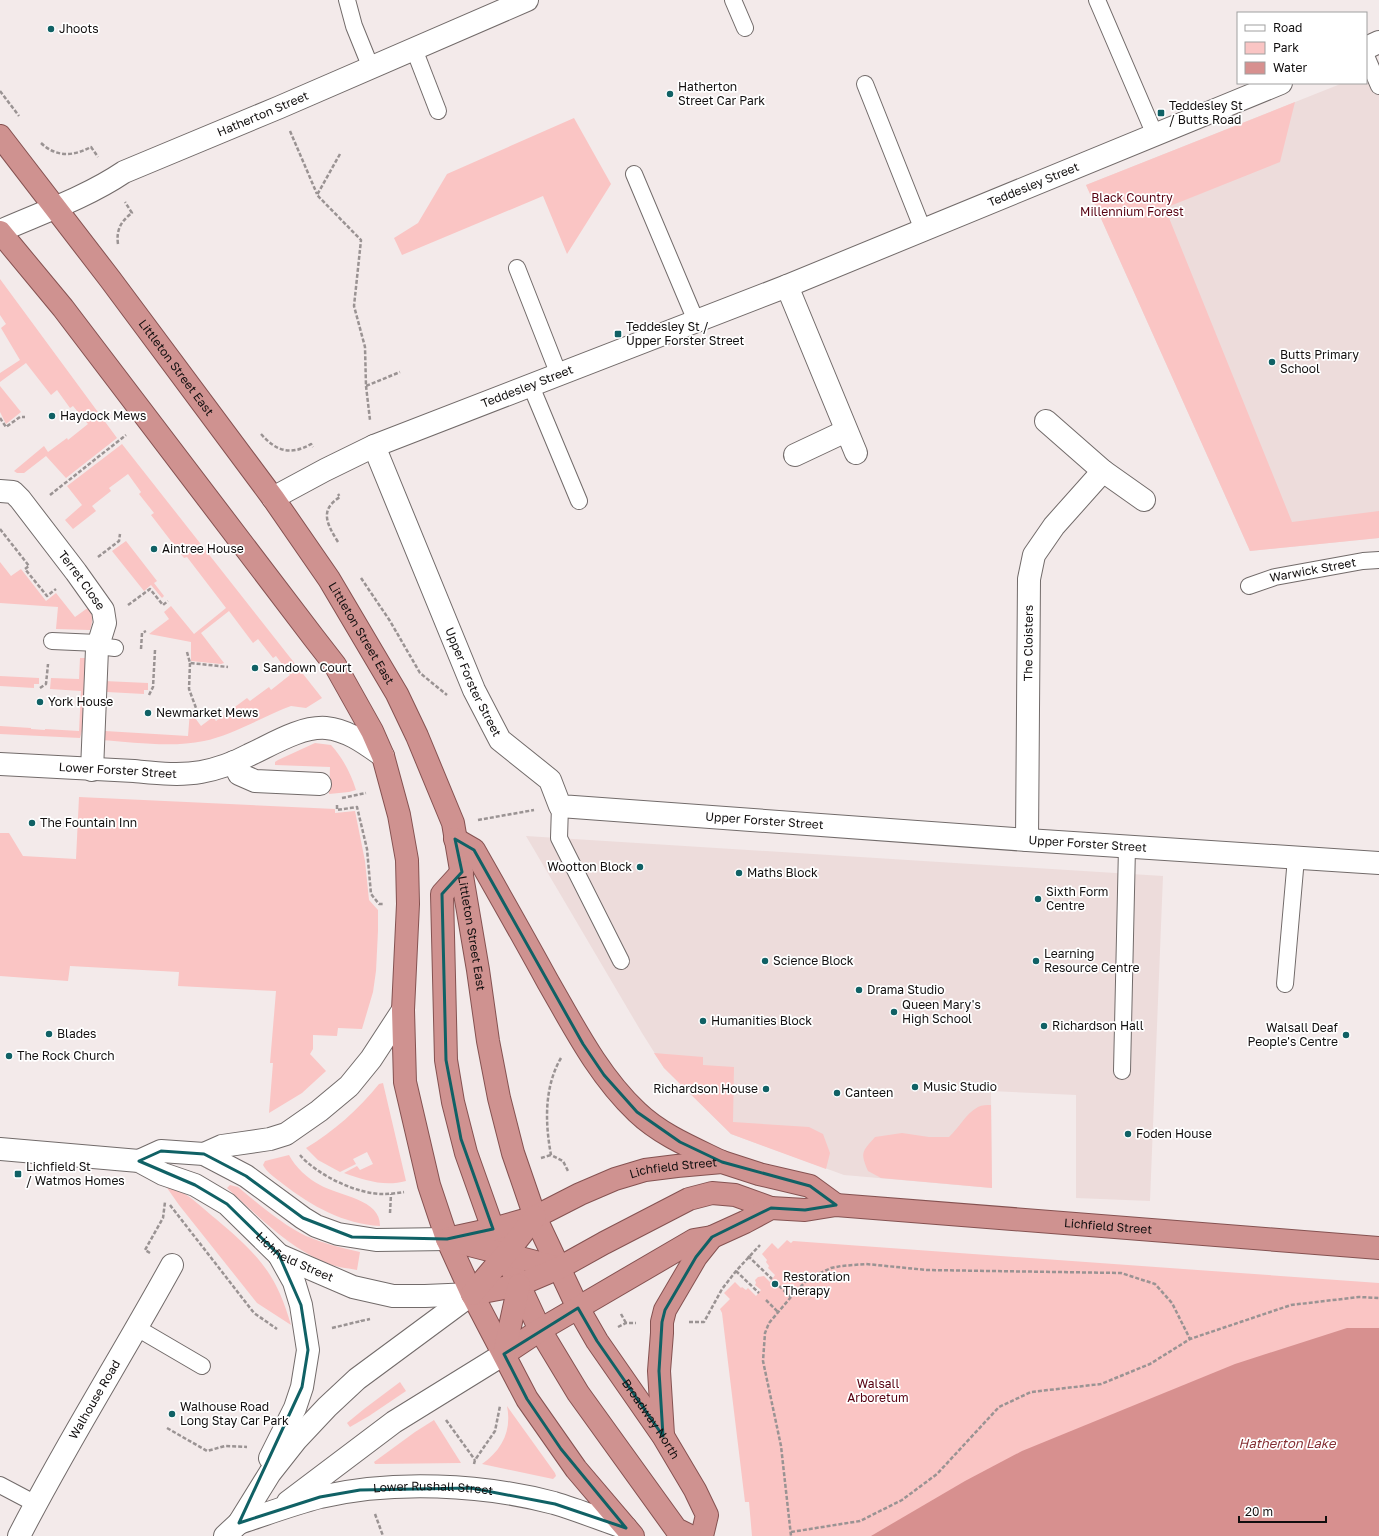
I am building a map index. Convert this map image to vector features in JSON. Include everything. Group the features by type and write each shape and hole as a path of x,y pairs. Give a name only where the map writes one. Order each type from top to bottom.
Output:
{"highway":[{"name":"Littleton Street East","path":"0,136 56,207 273,498 329,579 397,694 417,736 453,822 499,1098 513,1153 534,1216 559,1268"},
{"path":"0,231 58,302 335,665 383,756 399,815 407,860 408,904 404,1010 405,1082 429,1185 447,1239 472,1294 527,1399 562,1449 629,1532"},
{"path":"455,838 474,850 583,1044 604,1075 637,1112 665,1133 680,1142 722,1162"},
{"path":"462,872 442,894 446,1060 461,1139 493,1228 540,1330 578,1393 676,1529 690,1536"},
{"name":"Lichfield Street","path":"447,1239 534,1216 615,1179 645,1170 722,1162 758,1174 810,1186 836,1205"},
{"name":"Lichfield Street","path":"472,1294 518,1285 559,1268 689,1199 712,1193 735,1195 771,1208 805,1210 836,1205 1379,1248"},
{"path":"504,1354 540,1330 694,1240 712,1237 771,1208"},
{"path":"472,1294 505,1255 534,1216"},
{"path":"663,1436 659,1371 662,1322 665,1310 696,1257 712,1237"},
{"path":"447,1239 559,1268"},
{"name":"Broadway North","path":"559,1268 578,1308 597,1340 663,1436 691,1484 707,1515 702,1536"},
{"path":"504,1354 518,1285"}],"street":[{"name":"Hatherton Street","path":"0,231 56,207 112,180 124,172 280,107 527,0"},
{"path":"1367,48 1379,42"},
{"name":"Teddesley Street","path":"273,498 374,446 787,286 1279,84"},
{"path":"787,286 846,432 856,453"},
{"path":"1046,421 1103,471 1144,500"},
{"path":"795,455 846,432"},
{"name":"Upper Forster Street","path":"374,446 474,690 500,740 550,780 560,806 1127,847 1379,863"},
{"name":"The Cloisters","path":"1027,840 1028,579 1034,555 1054,526 1103,471"},
{"name":"Terret Close","path":"0,491 13,492 20,499 103,610 102,644 92,770"},
{"name":"Lower Forster Street","path":"0,764 184,774 210,770 234,762 276,742 297,734 326,728 354,737 383,756"},
{"path":"234,762 239,774 255,781 320,784"},
{"path":"204,1154 222,1146 270,1139 286,1134 319,1111 350,1086 404,1010"},
{"name":"Lichfield Street","path":"0,1149 138,1161 163,1174 195,1185 227,1204 279,1255 353,1287 393,1296 472,1294"},
{"name":"Lichfield Street","path":"138,1161 161,1151 204,1154 246,1176 316,1226 338,1234 376,1240 447,1239"},
{"path":"232,1529 268,1463 295,1408 302,1387 308,1350 307,1334 301,1305 294,1282 279,1255"},
{"name":"Walhouse Road","path":"19,1536 172,1265"},
{"path":"232,1529 270,1473 296,1440 327,1407 357,1379 472,1294"},
{"path":"232,1529 285,1504 394,1422 504,1354"},
{"name":"Lower Rushall Street","path":"232,1529 320,1498 360,1490 399,1487 471,1488 513,1494 555,1504 629,1532"}],"lane":[{"path":"347,0 354,26 371,68"},
{"path":"733,0 745,28"},
{"path":"1097,0 1155,135"},
{"path":"414,49 438,111"},
{"path":"1367,58 1379,86"},
{"path":"865,84 923,230"},
{"path":"634,174 696,321"},
{"path":"517,268 559,375"},
{"path":"531,386 579,500"},
{"name":"Warwick Street","path":"1249,586 1274,576 1363,561 1379,560"},
{"path":"52,641 102,644"},
{"path":"560,806 559,838 620,961"},
{"path":"1122,1070 1127,847"},
{"path":"1285,984 1296,858"},
{"path":"137,1328 202,1366"},
{"path":"0,1485 36,1504"}],"path":[{"path":"0,91 8,102"},
{"path":"280,107 317,195 361,240 354,306 365,347 366,386 374,446"},
{"path":"317,195 340,154"},
{"path":"366,386 400,372"},
{"path":"0,418 6,427 20,417 24,417"},
{"path":"29,511 148,419"},
{"path":"328,508 327,523 338,543"},
{"path":"0,529 29,566 25,569 47,596 57,588"},
{"path":"360,576 390,621 420,673"},
{"path":"102,644 150,589 163,605 168,601"},
{"path":"141,649 142,633 146,631"},
{"path":"148,695 153,687 155,650"},
{"path":"187,652 190,664 189,690 196,708"},
{"path":"40,688 46,684 48,663"},
{"path":"190,664 228,667"},
{"path":"347,798 359,795"},
{"path":"337,798 337,810 357,807 367,849 372,894 379,904 408,904"},
{"path":"172,1265 145,1250 163,1218 166,1199 254,1313 286,1334 307,1334"},
{"path":"759,1293 736,1271 748,1256 772,1279"},
{"path":"791,1536 782,1446 763,1361 765,1333 769,1323 778,1312 805,1282 814,1276 831,1268 866,1264 927,1270 1121,1273 1155,1284 1172,1303 1190,1339"},
{"path":"779,1286 791,1297"},
{"path":"791,1532 860,1521 902,1500 937,1474 999,1407 1031,1392 1100,1384 1150,1364 1190,1339 1291,1305 1359,1297 1379,1298"},
{"path":"766,1300 778,1312"},
{"path":"471,1488 475,1460 495,1431 500,1404"},
{"path":"446,1420 475,1460"},
{"path":"166,1428 207,1451 225,1446 246,1447 268,1463"},
{"path":"373,1509 383,1536"}],"highlighted area":[{"path":"455,839 474,850 583,1044 604,1075 637,1112 680,1142 722,1162 810,1186 836,1205 805,1210 771,1208 712,1237 696,1257 665,1310 662,1322 659,1371 663,1436 597,1341 578,1308 504,1354 527,1399 561,1449 626,1528 555,1504 471,1488 360,1490 320,1497 239,1523 302,1387 308,1350 301,1305 279,1255 227,1204 195,1185 139,1161 161,1151 204,1154 246,1176 303,1218 352,1237 447,1239 493,1229 461,1139 446,1060 442,894 462,872"}],"shaded area":[{"name":"Butts Primary School","path":"1379,69 1379,538 1250,551 1086,185 1340,84 1367,84 1367,74"},
{"name":"Queen Mary's High School","path":"526,836 1163,876 1150,1201 1076,1198 1076,1095 991,1091 992,1188 844,1175 731,1134 664,1068"}],"green space":[{"name":"Black Country Millennium Forest","path":"1295,102 1280,162 1165,208 1292,522 1379,511 1379,538 1250,551 1086,185"},
{"path":"574,118 611,184 567,254 543,196 402,255 394,238 418,223 447,174"},
{"path":"0,279 117,438 66,478 46,456 24,473 17,473 14,471 44,446 48,452 67,438 68,440 88,424 73,406 70,408 57,390 51,395 26,363 0,382 0,373 20,360 1,328 6,324 0,315"},
{"path":"0,386 21,412 6,424 0,412"},
{"path":"122,444 322,698 306,708 291,706 233,731 204,741 165,744 100,740 104,681 148,683 148,690 144,690 144,694 107,692 105,731 188,736 190,711 201,726 213,717 216,721 247,698 250,701 269,687 271,690 290,675 276,656 273,658 258,639 253,643 229,611 201,633 224,663 221,664 191,661 191,642 149,634 169,619 164,612 171,606 194,634 226,608 187,557 184,558 151,515 154,513 139,494 141,492 128,474 109,488 111,491 92,506 96,511 73,529 65,520 82,505 67,486"},
{"path":"126,541 157,581 154,583 164,596 162,598 151,585 144,591 112,551"},
{"path":"0,562 11,576 21,569 46,601 56,593 75,617 89,607 92,618 90,630 56,629 58,607 0,603"},
{"path":"80,658 88,658 82,731 80,738 0,734 0,726 79,731 81,691 50,689 51,678 79,679"},
{"path":"0,676 39,678 39,684 34,684 34,688 0,686"},
{"path":"315,743 331,745 346,766 356,790 329,794 330,767 275,765 275,762 278,760"},
{"path":"79,797 335,809 335,813 355,811 365,861 369,900 378,910 376,971 373,992 362,1029 338,1028 337,1036 313,1035 313,1049 310,1054 326,1071 302,1093 269,1113 273,1063 270,1063 276,991 178,986 179,972 70,966 68,981 0,976 0,833 9,833 23,856 76,859"},
{"path":"654,1053 703,1057 703,1065 734,1067 733,1122 809,1127 823,1134 830,1153 826,1169 731,1134 664,1068"},
{"path":"383,1083 406,1181 398,1183 374,1182 344,1173 357,1166 360,1170 373,1164 367,1152 353,1159 356,1164 340,1172 318,1160 306,1148 326,1135 345,1119 379,1084"},
{"path":"991,1105 992,1188 881,1178 868,1171 863,1156 865,1149 875,1137 902,1133 929,1137 949,1137 974,1110 981,1106"},
{"path":"289,1155 298,1168 315,1182 328,1189 358,1200 374,1210 378,1217 380,1226 354,1222 328,1212 305,1200 269,1173 263,1165 265,1161"},
{"path":"165,1185 180,1191 193,1200 230,1231 254,1254 263,1265 279,1291 291,1325 257,1303 179,1205"},
{"path":"230,1185 238,1187 271,1214 298,1232 326,1243 360,1252 357,1270 328,1264 310,1255 285,1239 227,1188"},
{"name":"Walsall Arboretum","path":"787,1240 791,1243 793,1241 1379,1283 1379,1536 752,1536 749,1502 745,1502 722,1313 720,1309 730,1299 724,1293 735,1282 741,1288 742,1287 746,1290 748,1288 756,1296 761,1290 755,1285 755,1280 758,1277 764,1276 770,1282 775,1275 768,1268 769,1266 766,1262 767,1260 762,1254 772,1243 778,1249"},
{"path":"400,1382 406,1391 350,1427 347,1423"},
{"path":"507,1406 555,1473 556,1476 553,1479 482,1464 495,1453 504,1439 508,1424"},
{"path":"434,1420 461,1463 375,1464 374,1462"}],"water":[{"name":"Hatherton Lake","path":"1347,1328 1379,1328 1379,1536 871,1536 965,1481 1022,1451 1235,1364"}],"place":[{"name":"Jhoots","path":"51,29"},
{"name":"Hatherton Street Car Park","path":"670,94"},
{"name":"Teddesley St / Butts Road","path":"1161,113"},
{"name":"Teddesley St / Upper Forster Street","path":"618,334"},
{"name":"Butts Primary School","path":"1272,362"},
{"name":"Haydock Mews","path":"52,416"},
{"name":"Aintree House","path":"154,549"},
{"name":"Sandown Court","path":"255,668"},
{"name":"York House","path":"40,702"},
{"name":"Newmarket Mews","path":"148,713"},
{"name":"The Fountain Inn","path":"32,823"},
{"name":"Wootton Block","path":"640,867"},
{"name":"Maths Block","path":"739,873"},
{"name":"Sixth Form Centre","path":"1038,899"},
{"name":"Science Block","path":"765,961"},
{"name":"Learning Resource Centre","path":"1036,961"},
{"name":"Drama Studio","path":"859,990"},
{"name":"Queen Mary's High School","path":"894,1012"},
{"name":"Humanities Block","path":"703,1021"},
{"name":"Richardson Hall","path":"1044,1026"},
{"name":"Blades","path":"49,1034"},
{"name":"Walsall Deaf People's Centre","path":"1346,1035"},
{"name":"The Rock Church","path":"9,1056"},
{"name":"Music Studio","path":"915,1087"},
{"name":"Richardson House","path":"766,1089"},
{"name":"Canteen","path":"837,1093"},
{"name":"Foden House","path":"1128,1134"},
{"name":"Lichfield St / Watmos Homes","path":"18,1174"},
{"name":"Restoration Therapy","path":"775,1284"},
{"name":"Walhouse Road Long Stay Car Park","path":"172,1414"}]}
